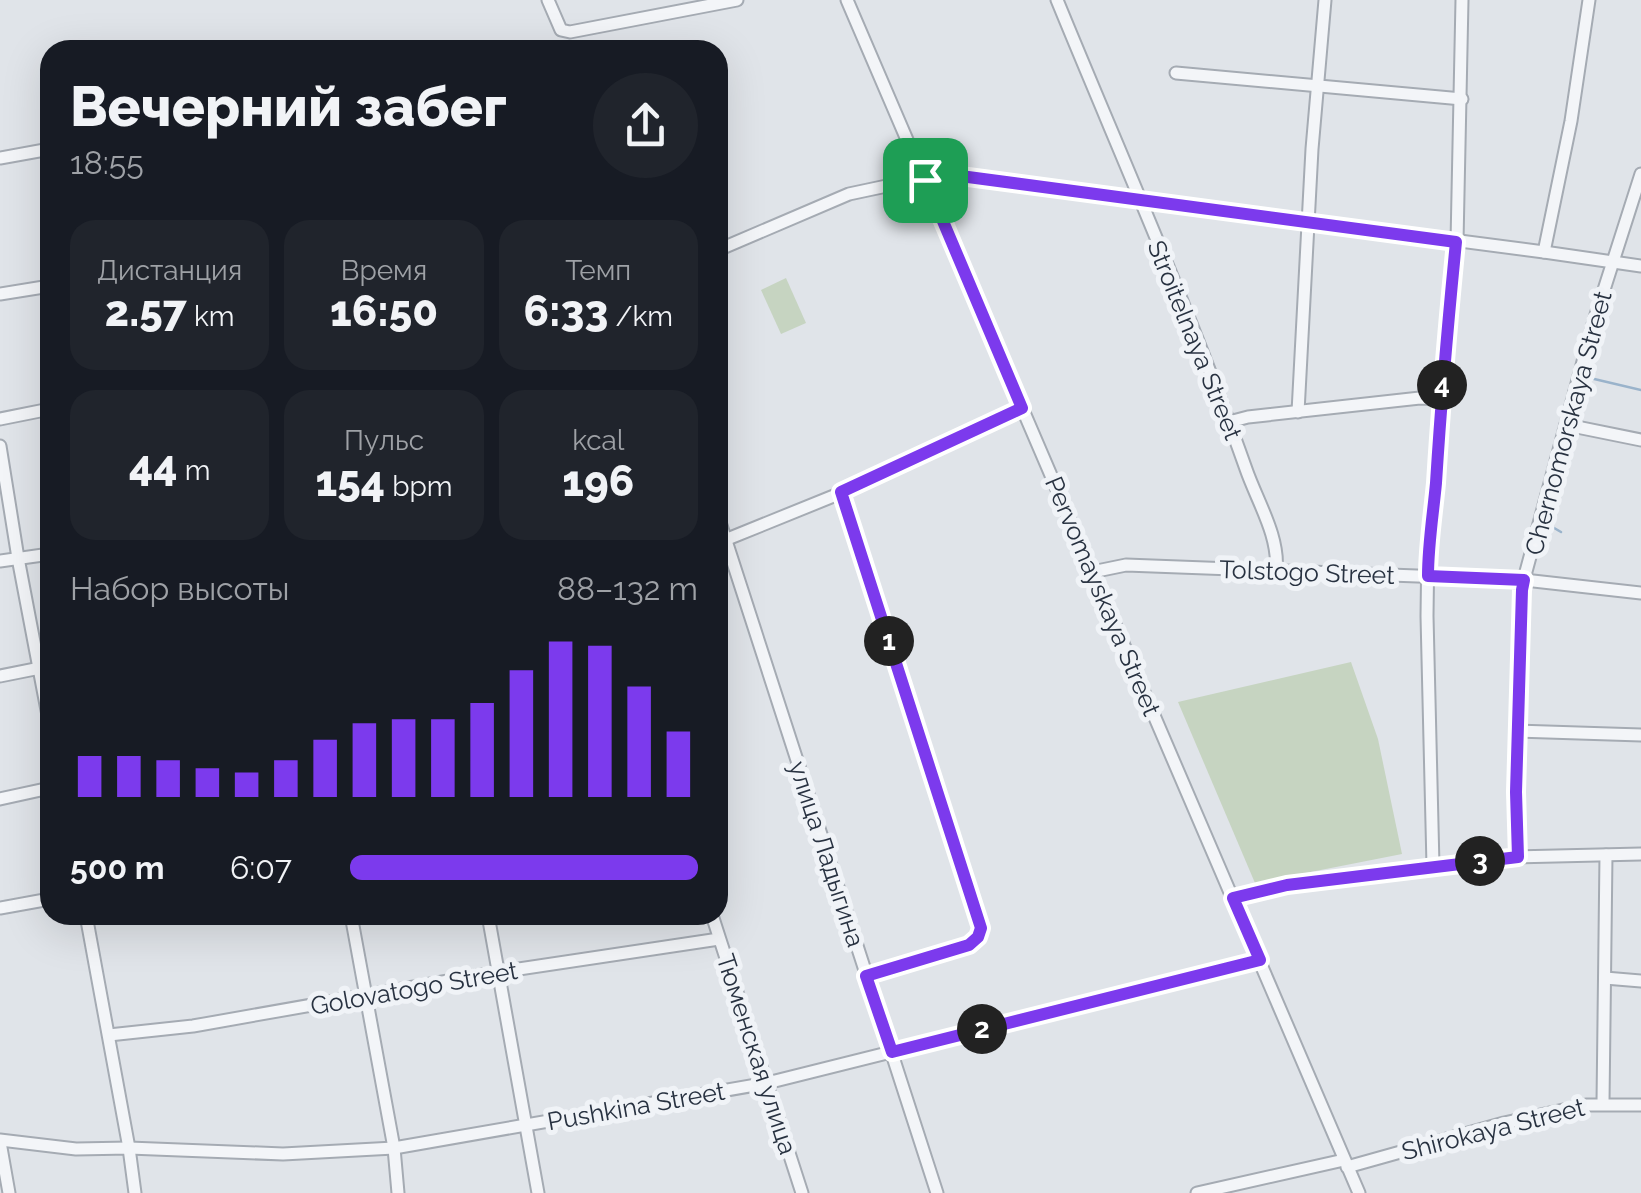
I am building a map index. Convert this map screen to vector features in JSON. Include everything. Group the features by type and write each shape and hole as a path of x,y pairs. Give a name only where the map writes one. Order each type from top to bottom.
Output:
{"street":[{"path":"548,0 561,30 570,32 738,0"},
{"path":"658,0 662,14"},
{"name":"Pervomayskaya Street","path":"847,0 1359,1193"},
{"name":"Stroitelnaya Street","path":"1057,0 1230,422 1272,536 1278,558 1276,571"},
{"path":"1298,412 1316,84 1325,0"},
{"path":"1433,866 1426,616 1428,542 1456,242 1462,0"},
{"path":"1544,252 1571,121 1588,0"},
{"path":"1176,74 1462,98"},
{"path":"0,158 40,150"},
{"path":"728,246 849,194 938,173 1641,266"},
{"name":"Chernomorskaya Street","path":"1518,857 1522,590 1573,426 1612,262 1641,174"},
{"path":"0,294 40,288"},
{"path":"1230,422 1440,398"},
{"path":"728,539 841,492 1022,408"},
{"path":"0,419 40,411"},
{"path":"1573,426 1641,440"},
{"path":"0,446 18,558 40,647"},
{"path":"841,492 981,928 969,945 866,976"},
{"name":"улица Ладыгина","path":"728,549 938,1193"},
{"path":"0,561 40,555"},
{"name":"Tolstogo Street","path":"1092,572 1126,565 1428,576 1524,580 1641,593"},
{"path":"0,676 40,668"},
{"path":"1518,731 1641,735"},
{"path":"0,799 40,790"},
{"path":"1233,898 1287,885 1433,866 1518,857 1641,854"},
{"path":"1603,1103 1606,855"},
{"path":"0,908 40,901"},
{"path":"88,925 135,1193"},
{"path":"353,925 394,1148 398,1193"},
{"path":"490,925 538,1193"},
{"name":"Тюменская улица","path":"715,925 802,1193"},
{"name":"Golovatogo Street","path":"109,1035 193,1026 498,972 720,939"},
{"name":"Pushkina Street","path":"0,1141 76,1149 283,1154 394,1148 767,1083 1260,960"},
{"path":"1605,978 1641,981"},
{"name":"Shirokaya Street","path":"1202,1192 1346,1164 1586,1104 1641,1105"},
{"path":"0,1141 9,1193"}],"green space":[{"path":"786,278 806,323 781,334 761,290"},
{"path":"1351,662 1378,739 1402,854 1255,883 1178,702"}],"waterway":[{"path":"1578,421 1590,378 1641,390"},
{"path":"1561,532 1549,525 1574,434"}],"route":[{"path":"938,173 1456,242 1428,576 1524,580 1516,792 1518,857 1287,885 1233,898 1260,960 892,1052 866,976 969,945 981,928 841,492 1022,408 925,180 923,174 938,173"}]}
